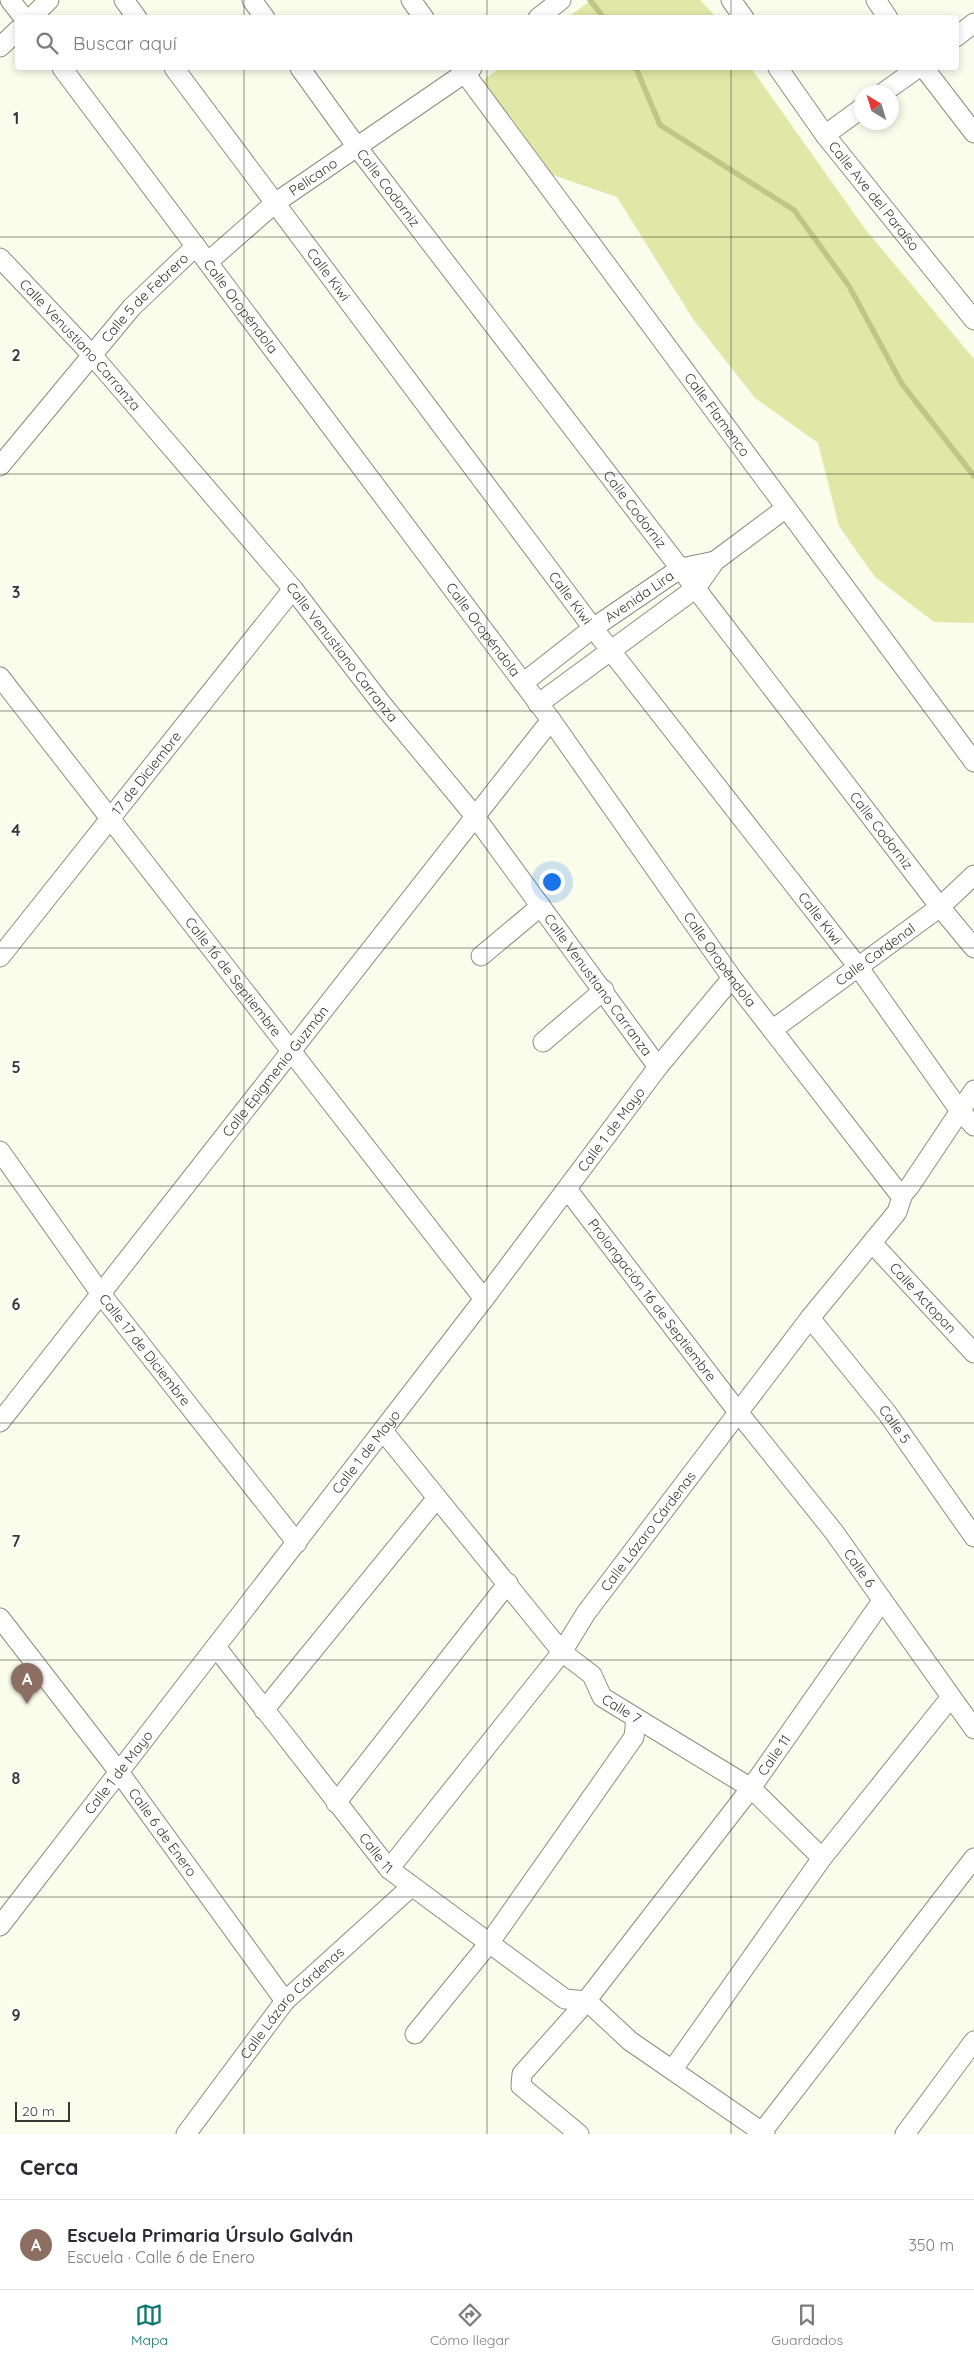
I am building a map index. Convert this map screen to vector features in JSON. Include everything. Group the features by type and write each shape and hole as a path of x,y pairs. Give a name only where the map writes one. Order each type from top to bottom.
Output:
{"street":[{"path":"10,0 22,15"},
{"path":"34,15 49,0"},
{"path":"124,0 135,15"},
{"path":"252,0 263,15"},
{"path":"410,0 422,15"},
{"path":"731,0 742,15"},
{"path":"876,0 886,15"},
{"path":"542,15 558,1"},
{"path":"959,35 974,23"},
{"path":"0,47 15,33"},
{"name":"Calle Oropéndola","path":"64,70 551,720 732,978 890,1183 902,1193"},
{"name":"Calle Kiwi","path":"175,70 593,628 859,968 960,1111 974,1126"},
{"name":"Calle Codorniz","path":"301,70 357,147 940,907 974,948"},
{"name":"Pelícano","path":"208,262 275,203 465,70"},
{"name":"Calle Flamenco","path":"467,70 974,762"},
{"name":"Calle Ave del Paraíso","path":"779,70 825,135 974,320"},
{"path":"894,85 915,70"},
{"path":"926,70 974,133"},
{"path":"825,135 854,114"},
{"name":"Calle 5 de Febrero","path":"0,466 132,308 196,246"},
{"name":"Calle Venustiano Carranza","path":"0,258 92,355 293,589 381,703 474,815 604,990 658,1067"},
{"name":"Avenida Lira","path":"538,704 696,588 715,561 786,508"},
{"name":"Avenida Lira","path":"523,683 593,628 681,568 715,561"},
{"name":"17 de Diciembre","path":"0,958 112,820 293,589"},
{"name":"Calle 16 de Septiembre","path":"0,678 484,1299"},
{"name":"Calle Epigmenio Guzmán","path":"0,1422 474,815 551,720"},
{"name":"Calle Cardenal","path":"772,1030 940,907 974,875"},
{"path":"481,956 542,906"},
{"name":"Calle 1 de Mayo","path":"0,1926 383,1431 658,1067 732,978"},
{"path":"543,1042 604,990"},
{"path":"902,1193 910,1186 974,1090"},
{"name":"Calle 17 de Diciembre","path":"0,1151 101,1294 297,1542"},
{"name":"Prolongación 16 de Septiembre","path":"567,1188 738,1412"},
{"name":"Calle Lázaro Cárdenas","path":"389,1869 562,1652 586,1614 738,1412 810,1318 897,1212 902,1193"},
{"name":"Calle Actopan","path":"872,1243 974,1353"},
{"name":"Calle 5","path":"810,1318 887,1414 974,1537"},
{"name":"Calle 6","path":"738,1412 834,1532 974,1729"},
{"name":"Calle 7","path":"383,1431 562,1652 592,1675 602,1697 751,1788 822,1858"},
{"path":"264,1710 437,1498"},
{"path":"336,1803 508,1583"},
{"name":"Calle 11","path":"579,2134 521,2086 522,2074 587,2001 751,1788 882,1601"},
{"path":"586,1614 581,1652 592,1675"},
{"name":"Calle 6 de Enero","path":"0,1618 119,1772 285,2001"},
{"name":"Calle 11","path":"216,1647 389,1869 566,1999"},
{"path":"673,2069 822,1858 951,1697"},
{"path":"415,2034 490,1942 634,1737 636,1718"},
{"path":"573,2017 566,1999 587,2001 630,2041 764,2133 974,1858"},
{"name":"Calle Lázaro Cárdenas","path":"186,2134 285,2001 412,1886"},
{"path":"904,2134 974,2041"}],"green space":[{"path":"592,0 700,0 714,15 571,15"},
{"path":"497,70 752,70 865,229 974,359 974,623 934,622 875,577 839,526 818,443 755,398 693,319 617,197 547,173 478,84"}],"waterway":[{"path":"590,0 602,15"},
{"path":"637,70 660,125 794,210 849,286 902,384 974,476"}],"place":[{"name":"Escuela Primaria Úrsulo Galván","path":"27,1704"}]}
